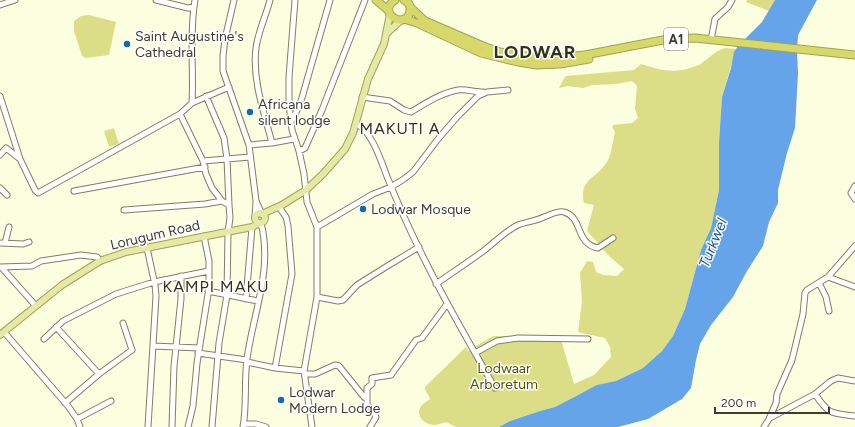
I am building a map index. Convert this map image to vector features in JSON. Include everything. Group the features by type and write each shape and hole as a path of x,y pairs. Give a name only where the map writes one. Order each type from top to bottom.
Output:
{"highway":[{"name":"A1","path":"376,0 394,19 417,23 481,53 518,62 538,65 560,64 592,58 614,50"},
{"path":"389,12 390,4 395,0"},
{"name":"A1","path":"403,20 409,14 408,3"},
{"name":"A1","path":"408,3 426,21 492,49 500,52 539,58 565,57 614,50 647,42 668,39 696,38 855,55"}],"main road":[{"path":"243,229 259,221 306,190 342,153 350,140 356,124 362,97 384,44 387,33 389,12"},
{"path":"387,33 403,20"},
{"path":"259,221 258,214 262,214 280,206"},
{"name":"Lorugum Road","path":"2,333 35,305 71,278 100,261 118,254 252,227 259,221"}],"street":[{"path":"0,5 15,0"},
{"path":"156,0 188,8 194,7"},
{"path":"192,103 195,0"},
{"path":"234,0 226,31 223,71 236,104 249,145 259,221 265,237 263,279 247,361 243,425 256,424 266,427"},
{"path":"270,0 256,47 255,68 259,92 272,143"},
{"path":"295,0 288,93 294,139 300,151 307,202 317,227 317,298 305,373 307,398 312,427"},
{"path":"291,121 301,101 330,0"},
{"path":"300,151 305,148 322,110 365,0"},
{"path":"712,40 715,20 721,12 728,7 732,0"},
{"path":"0,96 20,158 35,190 38,193 180,114 192,103 229,87"},
{"path":"362,97 390,102 404,110 411,112 434,98 458,90 487,92 508,90"},
{"path":"317,227 373,194 391,187 413,172 438,139 468,105 478,96 487,92"},
{"path":"206,96 224,138 227,159 230,218 228,232 227,295 218,356 212,427"},
{"path":"180,114 203,160 209,183 222,201 229,205"},
{"path":"356,124 364,129 371,139 391,187 436,284 495,388"},
{"path":"249,145 294,139"},
{"path":"0,155 6,148 20,158"},
{"path":"203,160 250,156"},
{"path":"74,191 205,167"},
{"path":"855,186 850,193 855,199"},
{"path":"0,188 7,195"},
{"path":"124,210 205,204 222,201"},
{"path":"256,201 262,214"},
{"path":"275,368 292,274 288,226 286,217 280,206"},
{"path":"436,284 476,257 517,225 534,221 559,212 570,215 579,228 583,239 592,247 598,248 613,238"},
{"path":"9,227 2,243 23,244 29,242"},
{"path":"246,299 252,227"},
{"path":"188,427 193,406 199,350 208,291 209,261 204,236"},
{"path":"764,427 776,404 777,394 795,352 803,314 805,293 807,290 828,277 855,246"},
{"path":"317,298 343,300 357,285 419,247"},
{"path":"147,248 156,296 148,427"},
{"path":"1,267 32,266 41,261 81,255 97,257 100,261"},
{"path":"1,267 35,305"},
{"path":"44,339 63,321 116,294 154,282 209,271"},
{"path":"172,427 176,346 181,299 181,276"},
{"path":"828,277 855,287"},
{"path":"819,283 826,297 830,311"},
{"path":"208,291 258,301"},
{"path":"370,427 376,417 372,409 366,405 367,388 372,384 372,378 391,375 416,340 422,338 447,304"},
{"path":"65,403 99,374 132,350 123,323"},
{"path":"56,327 99,374"},
{"path":"2,333 65,403 77,419 80,427"},
{"path":"475,353 497,341 518,338 588,339"},
{"path":"154,346 176,346 199,350 218,356 305,373 315,374 335,365 339,366 364,397"},
{"path":"769,419 815,394 831,381 838,378 855,380"},
{"path":"815,394 829,412 855,416"},
{"path":"77,419 110,401"}],"green space":[{"path":"747,0 775,0 769,11 746,2"},
{"path":"89,15 116,22 109,55 86,58 82,56 74,31 74,21 81,16"},
{"name":"Lodwaar Arboretum","path":"721,49 736,49 722,97 719,142 719,190 711,228 701,250 685,309 673,336 662,351 643,368 616,381 583,392 555,407 510,421 499,427 456,427 446,422 433,425 423,421 419,415 420,408 430,399 425,387 466,347 468,351 493,336 560,336 574,384 594,375 611,357 610,347 605,338 578,332 582,302 580,273 587,261 593,262 596,272 603,275 617,276 624,269 608,255 587,231 594,205 584,203 583,195 584,188 587,183 600,171 608,160 615,132 612,127 613,125 632,123 638,118 635,109 637,86 632,81 617,84 592,85 583,88 568,86 559,88 566,76 634,70 641,64 671,71 684,70 699,65"},
{"path":"114,128 119,144 109,147 104,131"}],"water":[{"name":"Turkwel","path":"775,0 817,0 798,35 798,73 795,128 778,190 778,203 769,222 763,246 733,297 711,325 700,344 691,388 682,399 648,419 618,427 499,427 510,421 555,407 597,385 616,381 643,368 662,351 673,336 685,309 701,250 711,228 719,190 719,142 722,97 731,68 734,52 762,22"}],"place":[{"name":"Saint Augustine's Cathedral","path":"127,44"},
{"name":"Africana silent lodge","path":"250,112"},
{"name":"Lodwar Mosque","path":"363,209"},
{"name":"Lodwar Modern Lodge","path":"281,400"}],"district":[{"name":"LODWAR","path":"535,52"},
{"name":"MAKUTI A","path":"400,128"},
{"name":"KAMPI MAKU","path":"216,286"}]}
